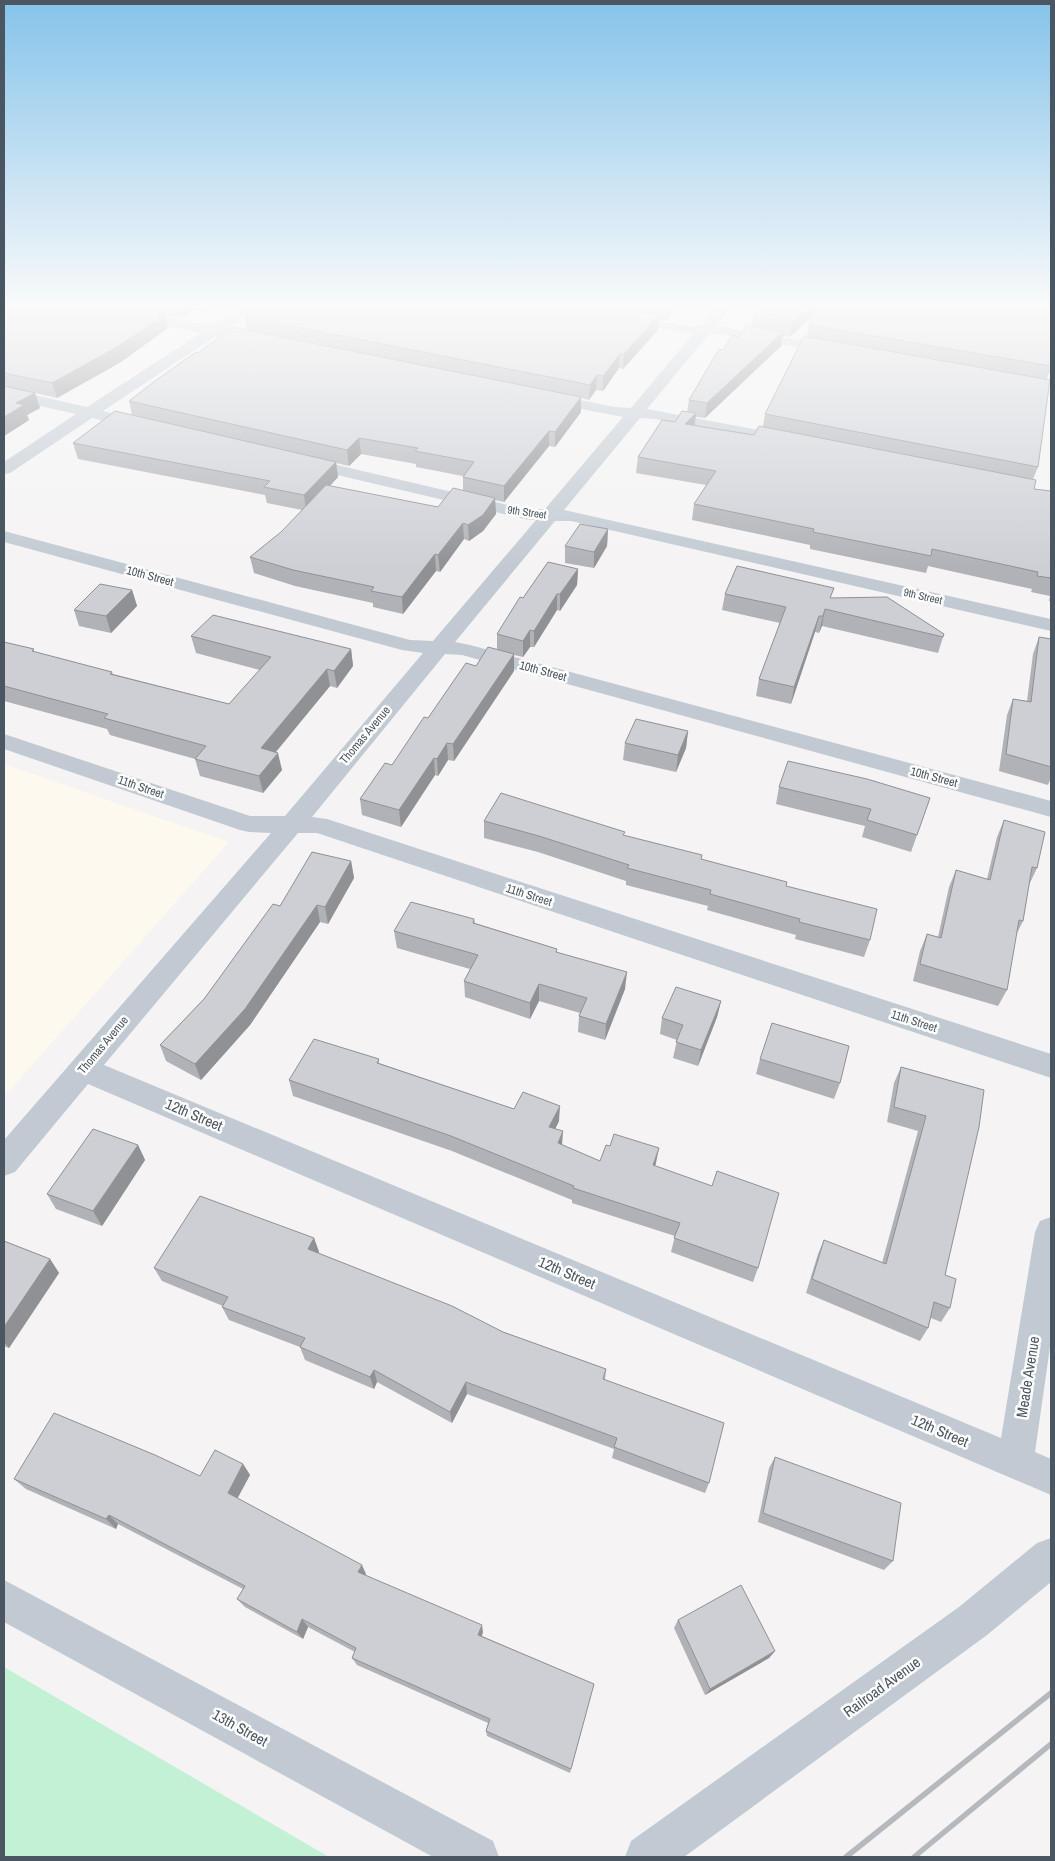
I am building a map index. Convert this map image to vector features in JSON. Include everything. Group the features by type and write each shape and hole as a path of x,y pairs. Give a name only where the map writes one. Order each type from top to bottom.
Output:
{"street":[{"path":"8,394 161,429"},
{"path":"4,469 118,394"},
{"path":"528,394 615,412 655,414 809,444"},
{"name":"Thomas Avenue","path":"4,1162 292,824 651,394"},
{"name":"9th Street","path":"286,458 525,514 571,516 1051,625"},
{"name":"10th Street","path":"4,536 409,646 463,649 1051,809"},
{"name":"11th Street","path":"4,741 249,824 318,825 1051,1066"},
{"name":"12th Street","path":"83,1068 1051,1477"},
{"name":"Meade Avenue","path":"1014,1462 1051,1232"},
{"name":"Railroad Avenue","path":"647,1857 972,1621 1051,1557"},
{"name":"13th Street","path":"4,1600 477,1857"}],"shaded area":[{"path":"4,764 229,842 4,1097"}],"green space":[{"path":"4,1667 329,1857 4,1857"}],"building":[{"path":"4,394 33,394 16,403 24,405 4,417"},
{"path":"138,394 565,394 581,397 555,432 549,431 504,486 463,477 474,462 415,451 418,448 359,438 347,450 129,401"},
{"path":"693,394 717,394 707,403 689,400"},
{"path":"775,394 1048,394 1038,467 765,414"},
{"path":"115,411 336,462 304,495 264,487 270,481 73,443"},
{"path":"682,411 696,413 685,424 754,435 759,426 1036,480 1034,489 1051,491 1051,578 1037,576 1038,572 932,549 931,556 813,532 814,529 694,504 716,471 638,457 662,420 675,422"},
{"path":"326,485 438,507 453,488 495,498 483,515 468,525 463,523 438,555 435,554 402,597 371,591 374,587 293,570 250,557 281,532"},
{"path":"580,524 608,529 594,552 565,546"},
{"path":"548,562 578,569 560,594 557,594 534,631 530,630 523,641 497,634 520,597 523,598"},
{"path":"737,566 834,588 830,598 887,597 944,634 943,637 825,609 823,616 819,616 794,687 759,679 786,607 725,594"},
{"path":"100,584 132,590 106,616 74,610"},
{"path":"213,615 351,649 334,671 327,669 261,748 278,753 259,776 195,759 206,746 104,718 108,714 4,686 4,642 112,672 110,674 229,704 271,657 191,636"},
{"path":"1039,637 1051,639 1051,767 1006,754 1013,699 1031,702"},
{"path":"488,647 514,654 453,744 447,743 437,759 434,758 399,810 360,799 385,763 392,765 424,717 428,718 466,663 476,666"},
{"path":"636,719 688,731 678,755 625,743"},
{"path":"788,761 867,779 930,798 917,835 867,820 871,809 779,787"},
{"path":"501,793 625,832 623,835 702,855 701,859 787,882 786,886 877,909 870,940 799,922 800,919 710,894 711,890 627,868 629,865 539,836 484,821"},
{"path":"1004,820 1045,832 1037,868 1032,867 1023,921 1019,920 1007,990 920,964 927,934 941,938 956,870 990,880"},
{"path":"312,852 351,861 325,907 317,905 245,1009 195,1064 160,1045 204,999 273,904 280,906"},
{"path":"411,902 474,919 473,923 557,949 556,952 627,972 606,1024 579,1016 587,998 539,984 530,1003 464,981 478,955 394,931"},
{"path":"676,987 721,1001 701,1050 676,1042 683,1025 662,1018"},
{"path":"772,1023 849,1046 840,1083 760,1059"},
{"path":"314,1039 379,1059 377,1063 514,1109 523,1092 560,1106 549,1127 563,1131 558,1143 600,1161 606,1145 610,1146 614,1134 659,1148 653,1165 712,1186 717,1171 779,1193 758,1268 674,1238 680,1223 573,1188 574,1186 451,1136 289,1080"},
{"path":"901,1067 984,1090 979,1127 945,1275 956,1279 950,1308 934,1302 928,1328 812,1279 824,1240 886,1264 926,1116 894,1107"},
{"path":"93,1129 138,1145 93,1211 47,1194"},
{"path":"200,1196 314,1238 308,1249 452,1306 503,1332 606,1369 603,1379 724,1423 709,1483 614,1447 617,1438 466,1382 450,1412 374,1370 370,1377 300,1347 305,1338 222,1307 228,1297 154,1268"},
{"path":"4,1241 50,1259 4,1327"},
{"path":"54,1413 200,1476 215,1450 243,1464 228,1493 362,1565 358,1572 482,1625 478,1635 594,1684 571,1769 486,1731 490,1719 352,1658 356,1648 302,1619 297,1632 237,1599 245,1586 109,1515 106,1519 14,1479"},
{"path":"775,1457 901,1503 893,1561 763,1513"},
{"path":"741,1585 775,1651 710,1689 678,1620"}],"railway":[{"path":"846,1857 1051,1693"},
{"path":"914,1857 1051,1744"}]}
